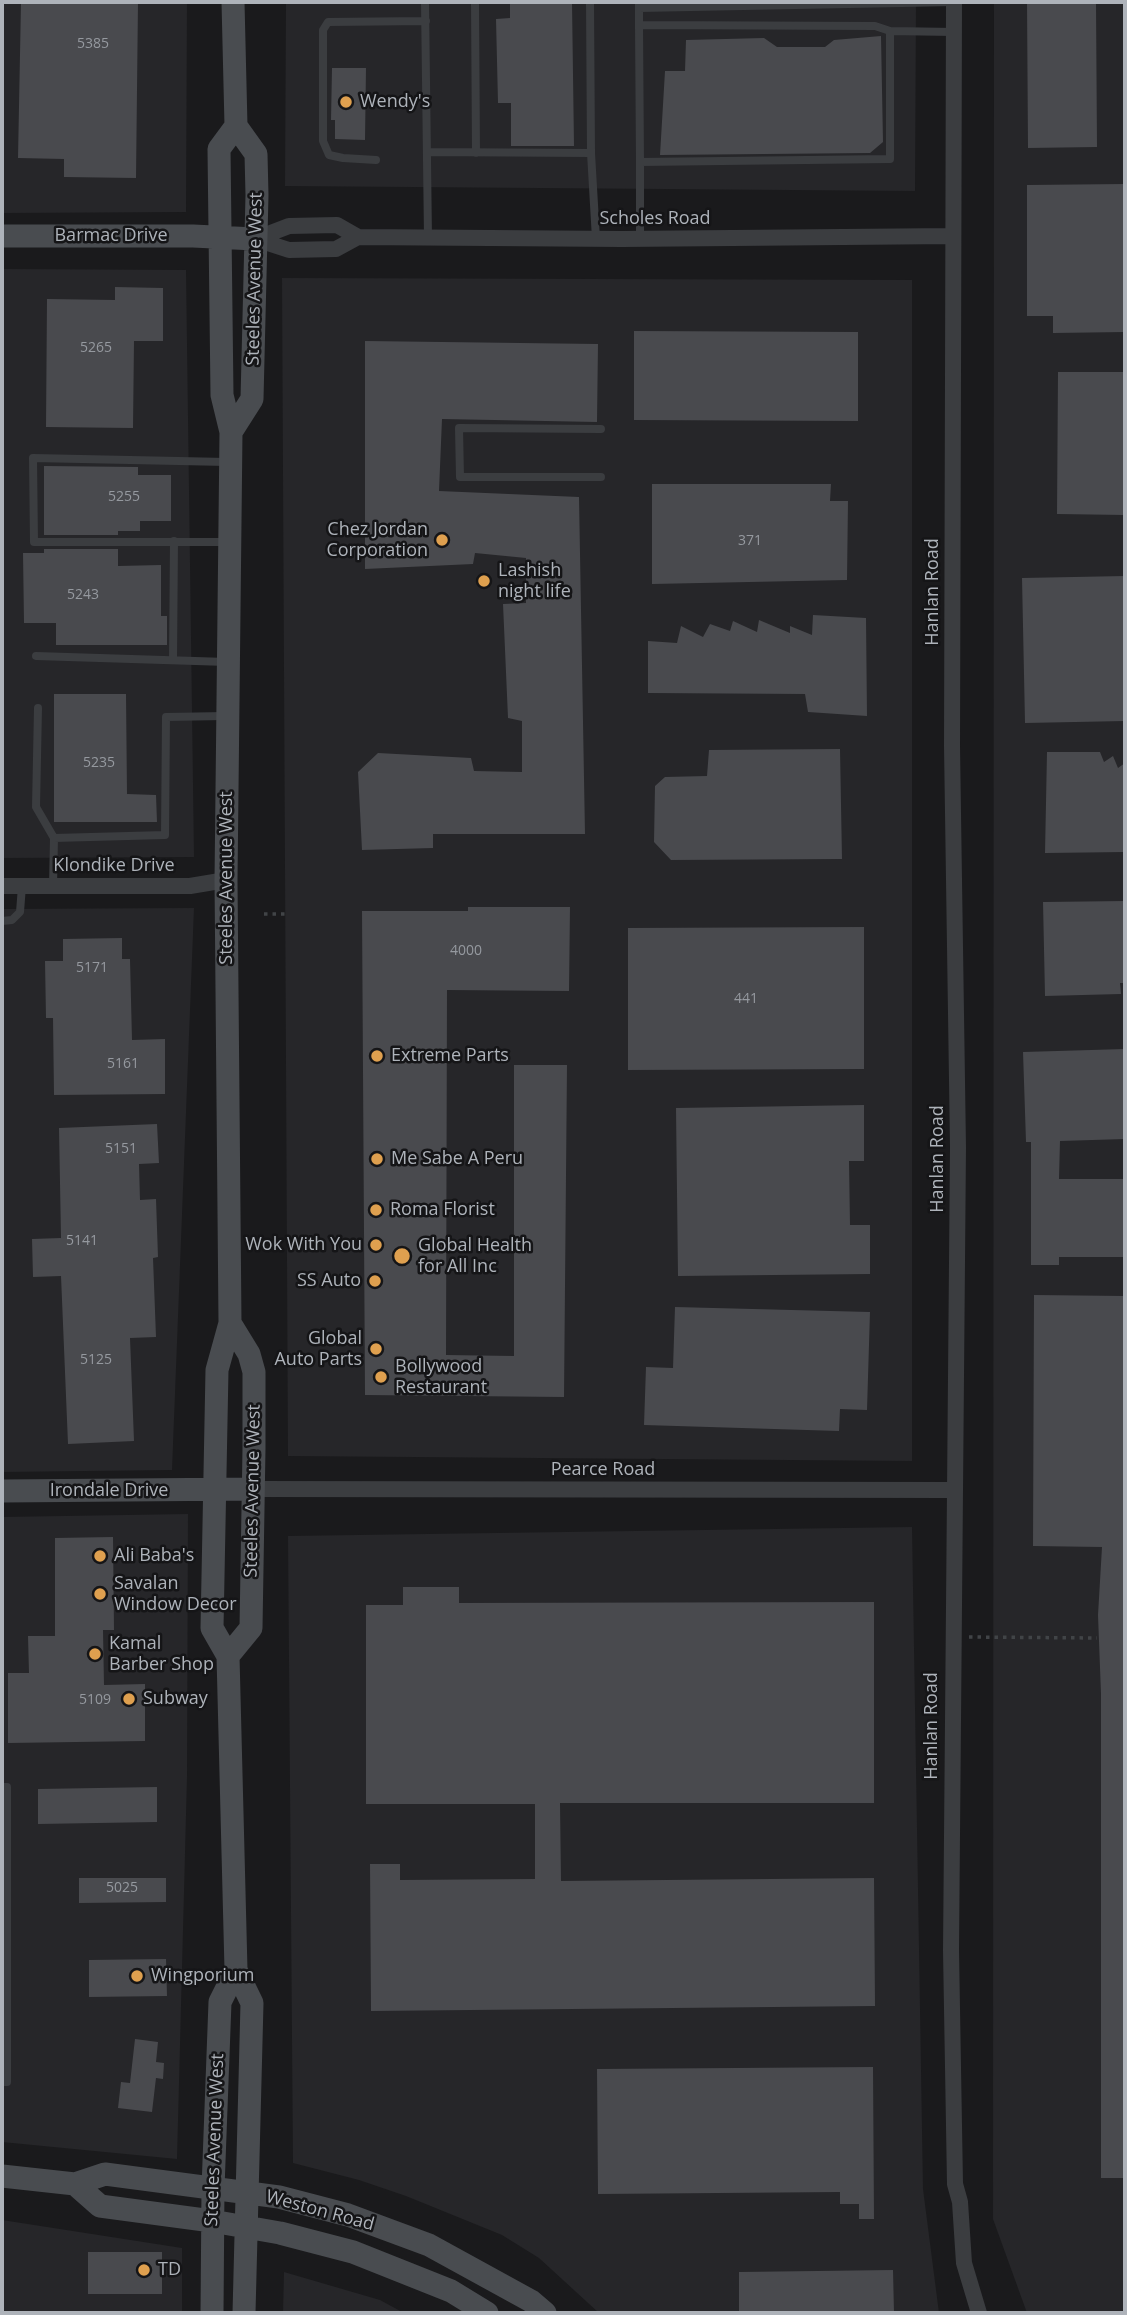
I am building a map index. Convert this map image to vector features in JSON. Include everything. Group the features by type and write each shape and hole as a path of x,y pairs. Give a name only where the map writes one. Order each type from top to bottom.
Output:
{"main road":[{"path":"233,2 236,126"},
{"name":"Steeles Avenue West","path":"231,432 252,399 255,239 256,155 236,126 219,149 222,395 231,432 226,880 230,1324 217,1370 212,1628 228,1656 236,1970 252,2003 244,2227 244,2313"},
{"name":"Barmac Drive","path":"2,236 255,239"},
{"name":"Steeles Avenue West","path":"228,1656 251,1628 254,1372 249,1354 230,1324"},
{"name":"Irondale Drive","path":"2,1492 252,1489"},
{"name":"Steeles Avenue West","path":"212,2313 212,2221 220,2002 236,1970"},
{"name":"Weston Road","path":"2,2176 75,2183 105,2174 279,2197 348,2215 429,2245 531,2301 545,2313"},
{"name":"Weston Road","path":"75,2183 100,2206 280,2233 353,2252 451,2291 487,2313"}],"street":[{"name":"Hanlan Road","path":"954,2 952,746 958,1147 951,1914 955,2185 960,2202 964,2263 979,2313"},
{"name":"Scholes Road","path":"255,239 289,226 337,225 358,237 640,239 953,236"},
{"name":"Scholes Road","path":"255,239 289,250 336,249 358,237"},
{"name":"Klondike Drive","path":"2,886 190,886 226,880"},
{"name":"Pearce Road","path":"252,1489 954,1490"}],"lane":[{"path":"425,2 428,238"},
{"path":"475,2 477,152"},
{"path":"590,2 591,153 596,239"},
{"path":"640,239 639,5 954,2"},
{"path":"376,160 329,155 323,141 323,30 328,22 426,21"},
{"path":"639,25 875,26 890,31 954,32"},
{"path":"640,162 890,159 890,31"},
{"path":"428,152 591,153"},
{"path":"601,429 459,428 460,477 601,477"},
{"path":"229,542 34,542 33,458 231,462"},
{"path":"173,660 174,541"},
{"path":"36,656 227,662"},
{"path":"38,708 36,807 54,838 53,886"},
{"path":"54,838 165,835 166,717 228,716"},
{"path":"2,921 12,920 20,912 22,886"},
{"path":"2,1787 7,1787 7,2082 2,2082"}],"path":[{"path":"264,914 289,914"},
{"path":"952,1636 1097,1638"}],"shaded area":[{"path":"2,2 187,2 186,212 2,213"},
{"path":"286,2 916,2 915,191 285,186"},
{"path":"994,2 1125,2 1125,2313 1027,2313 993,2219"},
{"path":"2,269 186,270 194,857 2,858"},
{"path":"282,278 912,280 912,1461 288,1456"},
{"path":"194,908 172,1470 2,1472 2,909"},
{"path":"188,1514 187,1777 177,2159 2,2142 2,1517"},
{"path":"912,1527 923,2189 939,2313 599,2313 539,2258 502,2235 406,2196 359,2180 293,2163 288,1536"},
{"path":"2,2220 182,2248 182,2313 2,2313"},
{"path":"284,2272 380,2300 404,2313 283,2313"}],"building":[{"path":"21,2 138,2 136,178 64,177 64,159 18,158"},
{"path":"510,2 572,2 574,146 511,146 511,103 498,103 496,19 510,18"},
{"path":"1027,2 1096,2 1097,147 1028,148"},
{"path":"881,36 883,142 870,153 660,155 665,71 685,71 686,40 764,38 777,47 825,47 834,40"},
{"name":"Wendy's","path":"332,68 366,68 365,140 335,139 335,120 331,120"},
{"path":"1125,184 1125,332 1053,333 1053,316 1027,316 1027,185"},
{"path":"115,287 163,288 163,341 134,341 133,428 46,427 47,299 115,300"},
{"path":"634,331 858,332 858,421 634,420"},
{"path":"365,341 598,344 597,422 442,419 439,491 579,497 585,834 433,834 433,848 362,850 358,772 378,753 471,758 474,771 522,772 522,721 508,718 503,604 526,603 526,558 475,553 473,564 365,569"},
{"path":"1058,372 1125,372 1125,515 1057,514"},
{"path":"44,466 138,467 138,475 171,475 171,521 140,521 140,531 118,531 118,535 44,535"},
{"path":"652,484 831,484 830,501 848,501 847,580 652,584"},
{"path":"44,549 118,549 118,566 161,565 161,616 167,616 167,645 56,645 56,623 24,623 23,553 44,553"},
{"path":"1125,576 1125,721 1025,723 1022,578"},
{"path":"813,615 866,618 867,716 808,712 805,694 648,693 648,641 677,643 681,626 703,637 710,624 730,631 733,621 757,632 759,620 790,633 790,626 812,635"},
{"path":"54,694 126,694 127,794 156,795 157,822 54,822"},
{"path":"840,749 842,859 671,860 654,842 655,786 665,777 707,776 709,750"},
{"path":"1047,752 1100,752 1104,762 1113,756 1118,768 1125,763 1125,852 1045,853"},
{"path":"1125,901 1125,983 1120,983 1121,994 1045,996 1043,902"},
{"path":"468,907 570,907 569,991 447,990 446,1355 514,1356 514,1065 567,1065 564,1397 365,1395 362,911 468,911"},
{"path":"864,927 864,1069 628,1070 628,928"},
{"path":"122,938 122,959 130,959 132,1040 165,1039 165,1094 54,1095 53,1018 46,1018 45,961 63,961 63,939"},
{"path":"1125,1049 1125,1139 1060,1141 1059,1179 1125,1179 1125,1257 1059,1257 1059,1265 1031,1265 1031,1142 1026,1142 1023,1052"},
{"path":"864,1105 864,1161 849,1161 850,1225 870,1225 870,1274 678,1276 676,1108"},
{"path":"157,1124 159,1163 139,1164 140,1200 156,1199 158,1257 153,1258 156,1337 130,1338 134,1441 68,1444 61,1276 33,1277 32,1239 61,1238 59,1128"},
{"path":"1034,1295 1125,1296 1125,2178 1101,2178 1101,1694 1098,1615 1102,1547 1033,1546"},
{"path":"675,1307 870,1312 867,1410 840,1409 839,1431 644,1425 646,1367 673,1368"},
{"path":"113,1537 114,1630 103,1630 104,1685 145,1684 145,1741 8,1743 8,1673 29,1673 28,1636 55,1636 55,1538"},
{"path":"403,1587 459,1587 459,1603 874,1602 874,1803 560,1803 561,1881 874,1878 875,2006 371,2011 370,1864 400,1864 400,1880 535,1879 535,1804 366,1804 366,1605 403,1605"},
{"path":"157,1787 157,1822 38,1824 38,1789"},
{"path":"79,1878 166,1878 166,1902 79,1903"},
{"path":"166,1959 167,1996 89,1997 89,1960"},
{"path":"135,2039 158,2042 156,2062 164,2063 163,2079 156,2078 152,2112 118,2108 121,2082 130,2083"},
{"path":"873,2067 874,2219 859,2219 859,2204 840,2204 840,2192 598,2194 597,2069"},
{"path":"88,2252 162,2252 162,2294 88,2294"},
{"path":"893,2270 894,2313 739,2313 739,2272"}],"place":[{"name":"Wendy's","path":"346,102"},
{"name":"Chez Jordan Corporation","path":"442,540"},
{"name":"Lashish night life","path":"484,581"},
{"name":"Extreme Parts","path":"377,1056"},
{"name":"Me Sabe A Peru","path":"377,1159"},
{"name":"Roma Florist","path":"376,1210"},
{"name":"Wok With You","path":"376,1245"},
{"name":"Global Health for All Inc","path":"402,1256"},
{"name":"SS Auto","path":"375,1281"},
{"name":"Global Auto Parts","path":"376,1349"},
{"name":"Bollywood Restaurant","path":"381,1377"},
{"name":"Ali Baba's","path":"100,1556"},
{"name":"Savalan Window Decor","path":"100,1594"},
{"name":"Kamal Barber Shop","path":"95,1654"},
{"name":"Subway","path":"129,1699"},
{"name":"Wingporium","path":"137,1976"},
{"name":"TD","path":"144,2270"}]}
